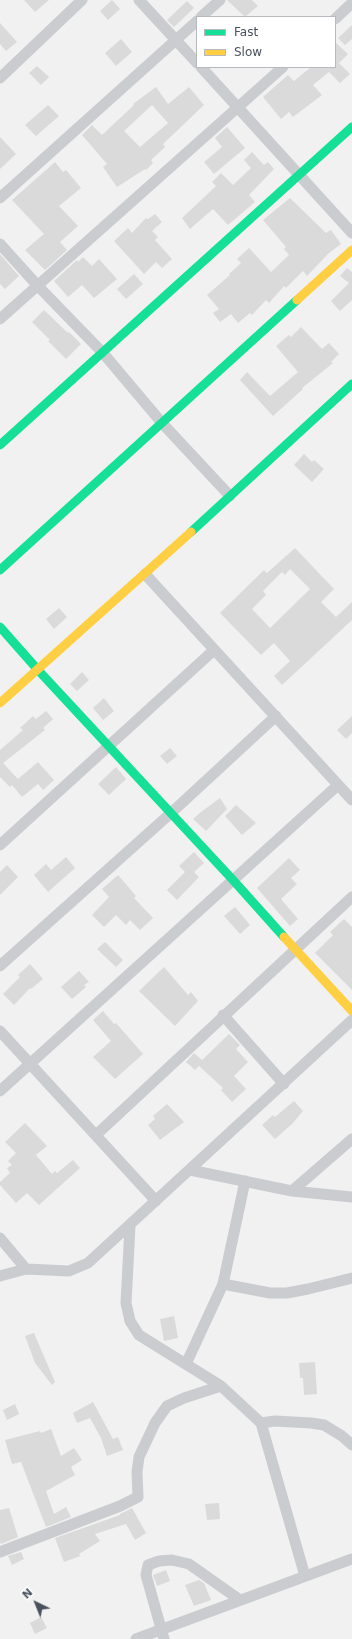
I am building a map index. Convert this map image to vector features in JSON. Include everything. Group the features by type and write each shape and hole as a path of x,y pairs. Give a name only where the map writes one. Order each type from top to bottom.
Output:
{"street":[{"path":"0,78 82,0"},
{"path":"139,0 196,62"},
{"path":"202,16 220,0"},
{"path":"336,18 352,3"},
{"path":"0,198 196,22"},
{"path":"202,68 300,174 352,233"},
{"path":"0,319 282,68"},
{"path":"0,445 352,127"},
{"path":"0,244 37,285 103,353 162,422 230,496"},
{"path":"0,570 352,250"},
{"path":"0,703 145,574 352,384"},
{"path":"145,574 352,800"},
{"path":"0,627 108,747 233,880 294,949 352,1011"},
{"path":"0,845 214,650"},
{"path":"0,966 171,813 276,716"},
{"path":"0,1091 338,785"},
{"path":"96,1135 223,1015 352,897"},
{"path":"223,1015 284,1084"},
{"path":"0,1276 26,1269 70,1271 88,1262 130,1226 352,1020"},
{"path":"0,1031 156,1201"},
{"path":"292,1191 352,1139"},
{"path":"190,1170 292,1191 352,1197"},
{"path":"186,1364 223,1284 245,1181"},
{"path":"130,1226 126,1303 130,1321 139,1335 221,1386 261,1423 305,1576"},
{"path":"0,1238 26,1269"},
{"path":"223,1284 270,1293 287,1293 352,1278"},
{"path":"0,1552 120,1506 138,1496 137,1472 140,1458 155,1423 168,1406 184,1398 221,1386"},
{"path":"261,1423 275,1421 324,1425 342,1436 352,1445"},
{"path":"136,1639 163,1634 240,1600 352,1559"},
{"path":"163,1634 146,1574 148,1565 159,1561 172,1560 189,1564 240,1600"}],"building":[{"path":"24,0 49,0 35,12"},
{"path":"112,0 120,9 108,20 100,11"},
{"path":"227,0 252,0 258,6 246,16 244,16"},
{"path":"187,1 194,8 174,27 167,20"},
{"path":"0,23 17,42 6,51 0,44"},
{"path":"352,25 352,39 345,45 338,38"},
{"path":"121,39 132,52 116,66 105,53"},
{"path":"336,43 348,54 339,63 350,74 340,83 329,72 313,85 322,95 293,117 289,112 281,119 263,97 288,75 294,81 310,68 336,68"},
{"path":"37,66 49,77 41,85 29,73"},
{"path":"156,87 168,104 189,87 204,105 163,144 165,147 151,160 153,163 146,170 145,169 117,187 103,167 107,164 82,135 92,125 102,135 134,105 133,104","holes":["152,105 168,123 140,147 124,131"]},
{"path":"48,105 59,116 36,136 25,125"},
{"path":"227,127 245,148 214,174 204,162 222,147 215,138"},
{"path":"0,137 16,154 0,169"},
{"path":"252,152 264,165 268,162 274,169 249,195 255,202 228,225 213,209 190,229 182,218 216,186 212,182 221,173 233,185 251,168 244,160"},
{"path":"55,162 63,172 66,170 81,188 59,206 78,226 60,242 67,250 45,270 25,250 44,234 12,200"},
{"path":"290,198 326,233 331,230 341,244 329,253 307,276 303,271 286,288 284,286 269,303 266,300 252,315 250,313 238,323 231,314 220,322 213,313 219,309 207,295 241,263 237,259 249,248 271,272 289,255 284,249 286,247 263,220"},
{"path":"155,214 162,222 152,231 158,237 155,240 172,259 162,268 156,262 144,274 114,241 128,228 132,233 146,218 148,219"},
{"path":"0,254 19,276 5,289 0,284"},
{"path":"83,257 92,266 99,259 117,279 94,298 82,285 68,297 54,281 77,260 78,262"},
{"path":"347,268 352,272 352,300 340,311 331,301 349,283 340,276"},
{"path":"134,274 143,284 126,299 117,289"},
{"path":"44,310 81,344 66,359 32,322"},
{"path":"301,327 322,349 329,343 339,354 331,362 333,363 302,388 303,389 273,416 240,380 247,372 270,396 298,372 276,346 289,335 291,337"},
{"path":"304,454 312,462 314,460 324,469 312,482 294,465"},
{"path":"295,548 334,589 321,602 336,617 352,602 352,620 282,685 274,676 290,661 274,643 261,655 220,613 264,570 267,573","holes":["290,569 310,589 270,628 252,609 266,595 263,591 282,572 285,575"]},
{"path":"59,608 67,617 54,629 46,619"},
{"path":"82,672 89,680 77,691 70,684"},
{"path":"104,698 114,711 103,720 93,708"},
{"path":"46,711 53,719 43,728 45,730 3,763 18,779 38,762 54,780 43,790 38,784 22,797 12,785 10,787 0,777 0,750 23,730 20,728 33,716 36,719"},
{"path":"352,716 352,733 346,739 337,730"},
{"path":"170,748 177,756 167,764 160,756"},
{"path":"116,767 126,779 109,795 98,784"},
{"path":"220,798 227,809 206,831 193,819"},
{"path":"236,805 256,823 242,835 225,816"},
{"path":"194,852 204,863 194,872 199,877 177,900 167,890 185,872 179,866"},
{"path":"66,857 75,868 48,892 34,875 46,864 51,870"},
{"path":"289,858 300,870 291,878 297,884 281,899 298,919 290,926 257,888"},
{"path":"7,865 18,877 0,895 0,872"},
{"path":"118,875 136,896 134,898 153,918 140,930 130,920 126,925 116,915 104,927 92,915 109,897 102,889"},
{"path":"235,907 250,925 240,934 224,916"},
{"path":"344,919 352,927 352,990 315,953 333,935 330,932"},
{"path":"105,942 123,960 116,967 97,949"},
{"path":"30,964 43,979 31,989 30,988 14,1005 3,994 20,977 18,975"},
{"path":"164,967 188,995 191,992 198,1001 175,1026 139,991"},
{"path":"79,971 89,982 84,985 86,987 72,999 61,987"},
{"path":"103,1011 114,1024 116,1023 143,1054 115,1079 93,1057 111,1041 93,1020"},
{"path":"229,1034 240,1045 236,1049 248,1062 234,1076 246,1089 232,1102 221,1090 223,1088 199,1066 195,1070 186,1062 194,1053 202,1060"},
{"path":"294,1101 303,1111 292,1124 275,1139 262,1125 273,1115 275,1117"},
{"path":"167,1104 184,1122 160,1140 148,1125 155,1119 153,1116"},
{"path":"25,1123 47,1146 36,1155 52,1174 55,1171 57,1173 73,1160 80,1168 39,1205 27,1193 16,1203 0,1185 0,1182 10,1173 7,1168 12,1165 8,1161 16,1153 5,1142"},
{"path":"174,1316 178,1338 164,1341 160,1319"},
{"path":"34,1333 55,1382 52,1385 35,1363 25,1336"},
{"path":"315,1362 317,1394 304,1395 303,1378 300,1378 299,1363"},
{"path":"93,1402 113,1439 118,1437 123,1450 107,1456 101,1438 90,1418 77,1423 73,1413"},
{"path":"15,1404 19,1414 7,1420 3,1410"},
{"path":"51,1429 61,1456 74,1448 82,1460 71,1467 75,1475 46,1491 54,1514 66,1507 71,1517 46,1527 21,1462 12,1464 5,1440 40,1431 41,1433"},
{"path":"219,1503 220,1519 207,1520 205,1504"},
{"path":"9,1508 18,1537 1,1544 0,1510"},
{"path":"132,1508 146,1533 135,1540 126,1524 95,1534 100,1541 79,1554 80,1556 64,1562 55,1538 120,1515"},
{"path":"21,1552 24,1559 12,1565 8,1556"},
{"path":"166,1570 170,1581 157,1586 153,1575"},
{"path":"199,1580 204,1583 211,1600 194,1606 185,1585"},
{"path":"41,1617 47,1628 35,1634 30,1623"}],"traffic: fast":[{"path":"0,445 352,127"},
{"path":"0,570 297,300"},
{"path":"191,532 352,384"},
{"path":"0,627 284,937"}],"traffic: slow":[{"path":"297,300 352,250"},
{"path":"0,703 191,532"},
{"path":"284,937 352,1011"}]}
